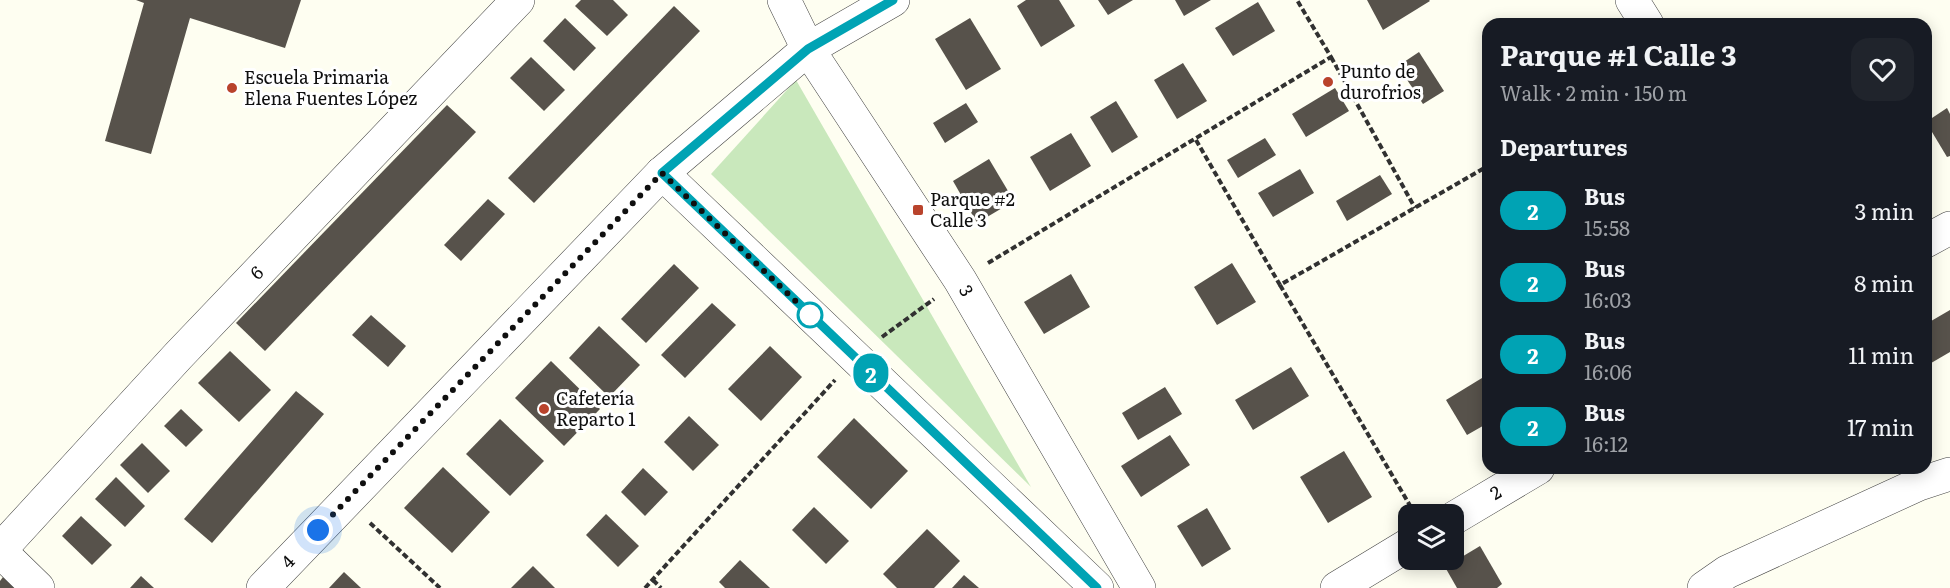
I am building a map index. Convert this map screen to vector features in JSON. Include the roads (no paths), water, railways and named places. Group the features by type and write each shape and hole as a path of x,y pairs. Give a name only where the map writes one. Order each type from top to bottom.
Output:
{"street":[{"name":"6","path":"0,551 178,356 518,0"},
{"name":"3","path":"784,0 808,49 960,280 1139,588"},
{"name":"4","path":"263,588 662,173 808,49 893,0"},
{"path":"1632,0 1643,18"},
{"path":"662,173 1097,588"},
{"path":"1932,238 1950,228"},
{"name":"2","path":"1464,512 1529,474"},
{"path":"1727,583 1919,484 1950,474"},
{"path":"0,551 38,588"},
{"path":"1337,588 1398,551"}],"place":[{"name":"Punto de durofrios","path":"1328,82"},
{"name":"Escuela Primaria Elena Fuentes López","path":"232,88"},
{"name":"Parque #2 Calle 3","path":"918,210"},
{"name":"Cafetería Reparto 1","path":"544,409"}]}
